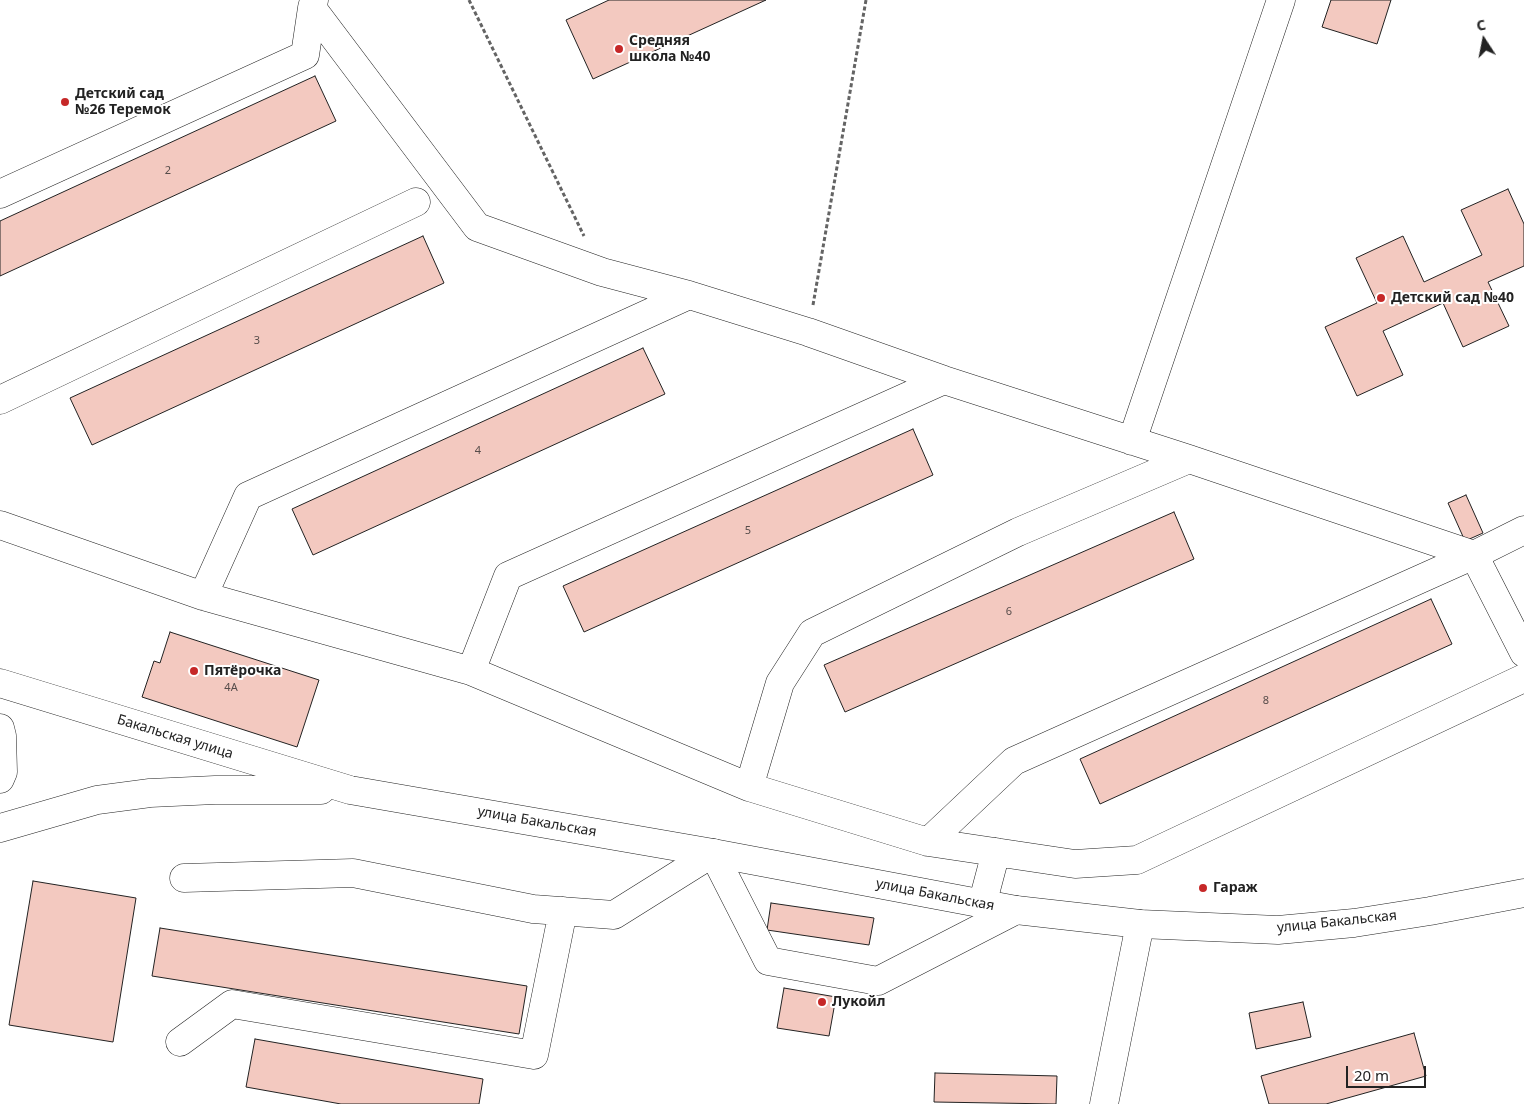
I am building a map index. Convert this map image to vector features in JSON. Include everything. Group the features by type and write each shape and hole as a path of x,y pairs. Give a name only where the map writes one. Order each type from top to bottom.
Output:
{"main road":[{"path":"1132,441 1281,0"},
{"path":"313,4 477,227 602,272 688,295 808,332 944,380 1189,459 1474,555 1524,653"},
{"path":"0,194 305,55 313,4"},
{"path":"0,401 416,202"},
{"path":"203,596 248,496 688,295"},
{"path":"471,671 508,576 944,380"},
{"path":"749,787 780,683 812,633 1018,532 1189,459"},
{"path":"0,525 203,596 471,671 749,787 928,842 1075,864 1137,860 1524,678"},
{"path":"928,842 1014,761 1474,555 1524,530"},
{"name":"Бакальская улица","path":"0,683 350,790"},
{"path":"0,728 3,772 0,779"},
{"path":"0,828 97,800 150,793 215,790 350,790"},
{"name":"улица Бакальская","path":"350,790 713,853 982,905 1140,924 1278,930 1354,923 1524,893"},
{"path":"982,905 996,852"},
{"path":"184,878 353,873 533,909 614,915 713,853 768,961 878,981 1016,910"},
{"path":"180,1042 232,1004 534,1055 563,911"},
{"path":"1104,1104 1140,924"}],"path":[{"path":"469,0 602,272"},
{"path":"808,332 866,0"}],"building":[{"name":"Средняя школа №40","path":"609,0 766,0 593,79 566,20"},
{"path":"1331,0 1391,0 1377,44 1322,27"},
{"path":"315,76 336,121 0,276 0,221"},
{"path":"1508,189 1524,224 1524,266 1488,282 1509,326 1463,347 1443,303 1383,331 1403,375 1357,396 1325,327 1377,303 1356,258 1403,236 1424,282 1482,255 1461,210"},
{"path":"423,236 444,283 92,445 70,398"},
{"path":"643,348 665,394 313,555 292,509"},
{"path":"913,429 933,475 584,632 563,586"},
{"path":"1466,495 1483,533 1465,541 1448,503"},
{"path":"1174,512 1194,559 845,712 824,665"},
{"path":"1431,599 1452,644 1100,804 1080,759"},
{"path":"170,632 319,680 297,747 142,697 154,661 160,663"},
{"path":"33,881 136,898 113,1042 9,1025"},
{"path":"771,903 874,918 869,945 767,930"},
{"path":"160,928 527,986 519,1034 152,976"},
{"path":"784,988 836,997 829,1036 777,1028"},
{"path":"1303,1002 1311,1037 1256,1049 1249,1013"},
{"path":"1414,1033 1426,1076 1326,1104 1269,1104 1261,1076"},
{"path":"255,1039 483,1079 479,1104 341,1104 246,1087"},
{"path":"935,1073 1057,1076 1056,1104 934,1102"}],"place":[{"name":"Средняя школа №40","path":"619,49"},
{"name":"Детский сад №26 Теремок","path":"65,102"},
{"name":"Детский сад №40","path":"1381,298"},
{"name":"Пятёрочка","path":"194,671"},
{"name":"Гараж","path":"1203,888"},
{"name":"Лукойл","path":"822,1002"}]}
